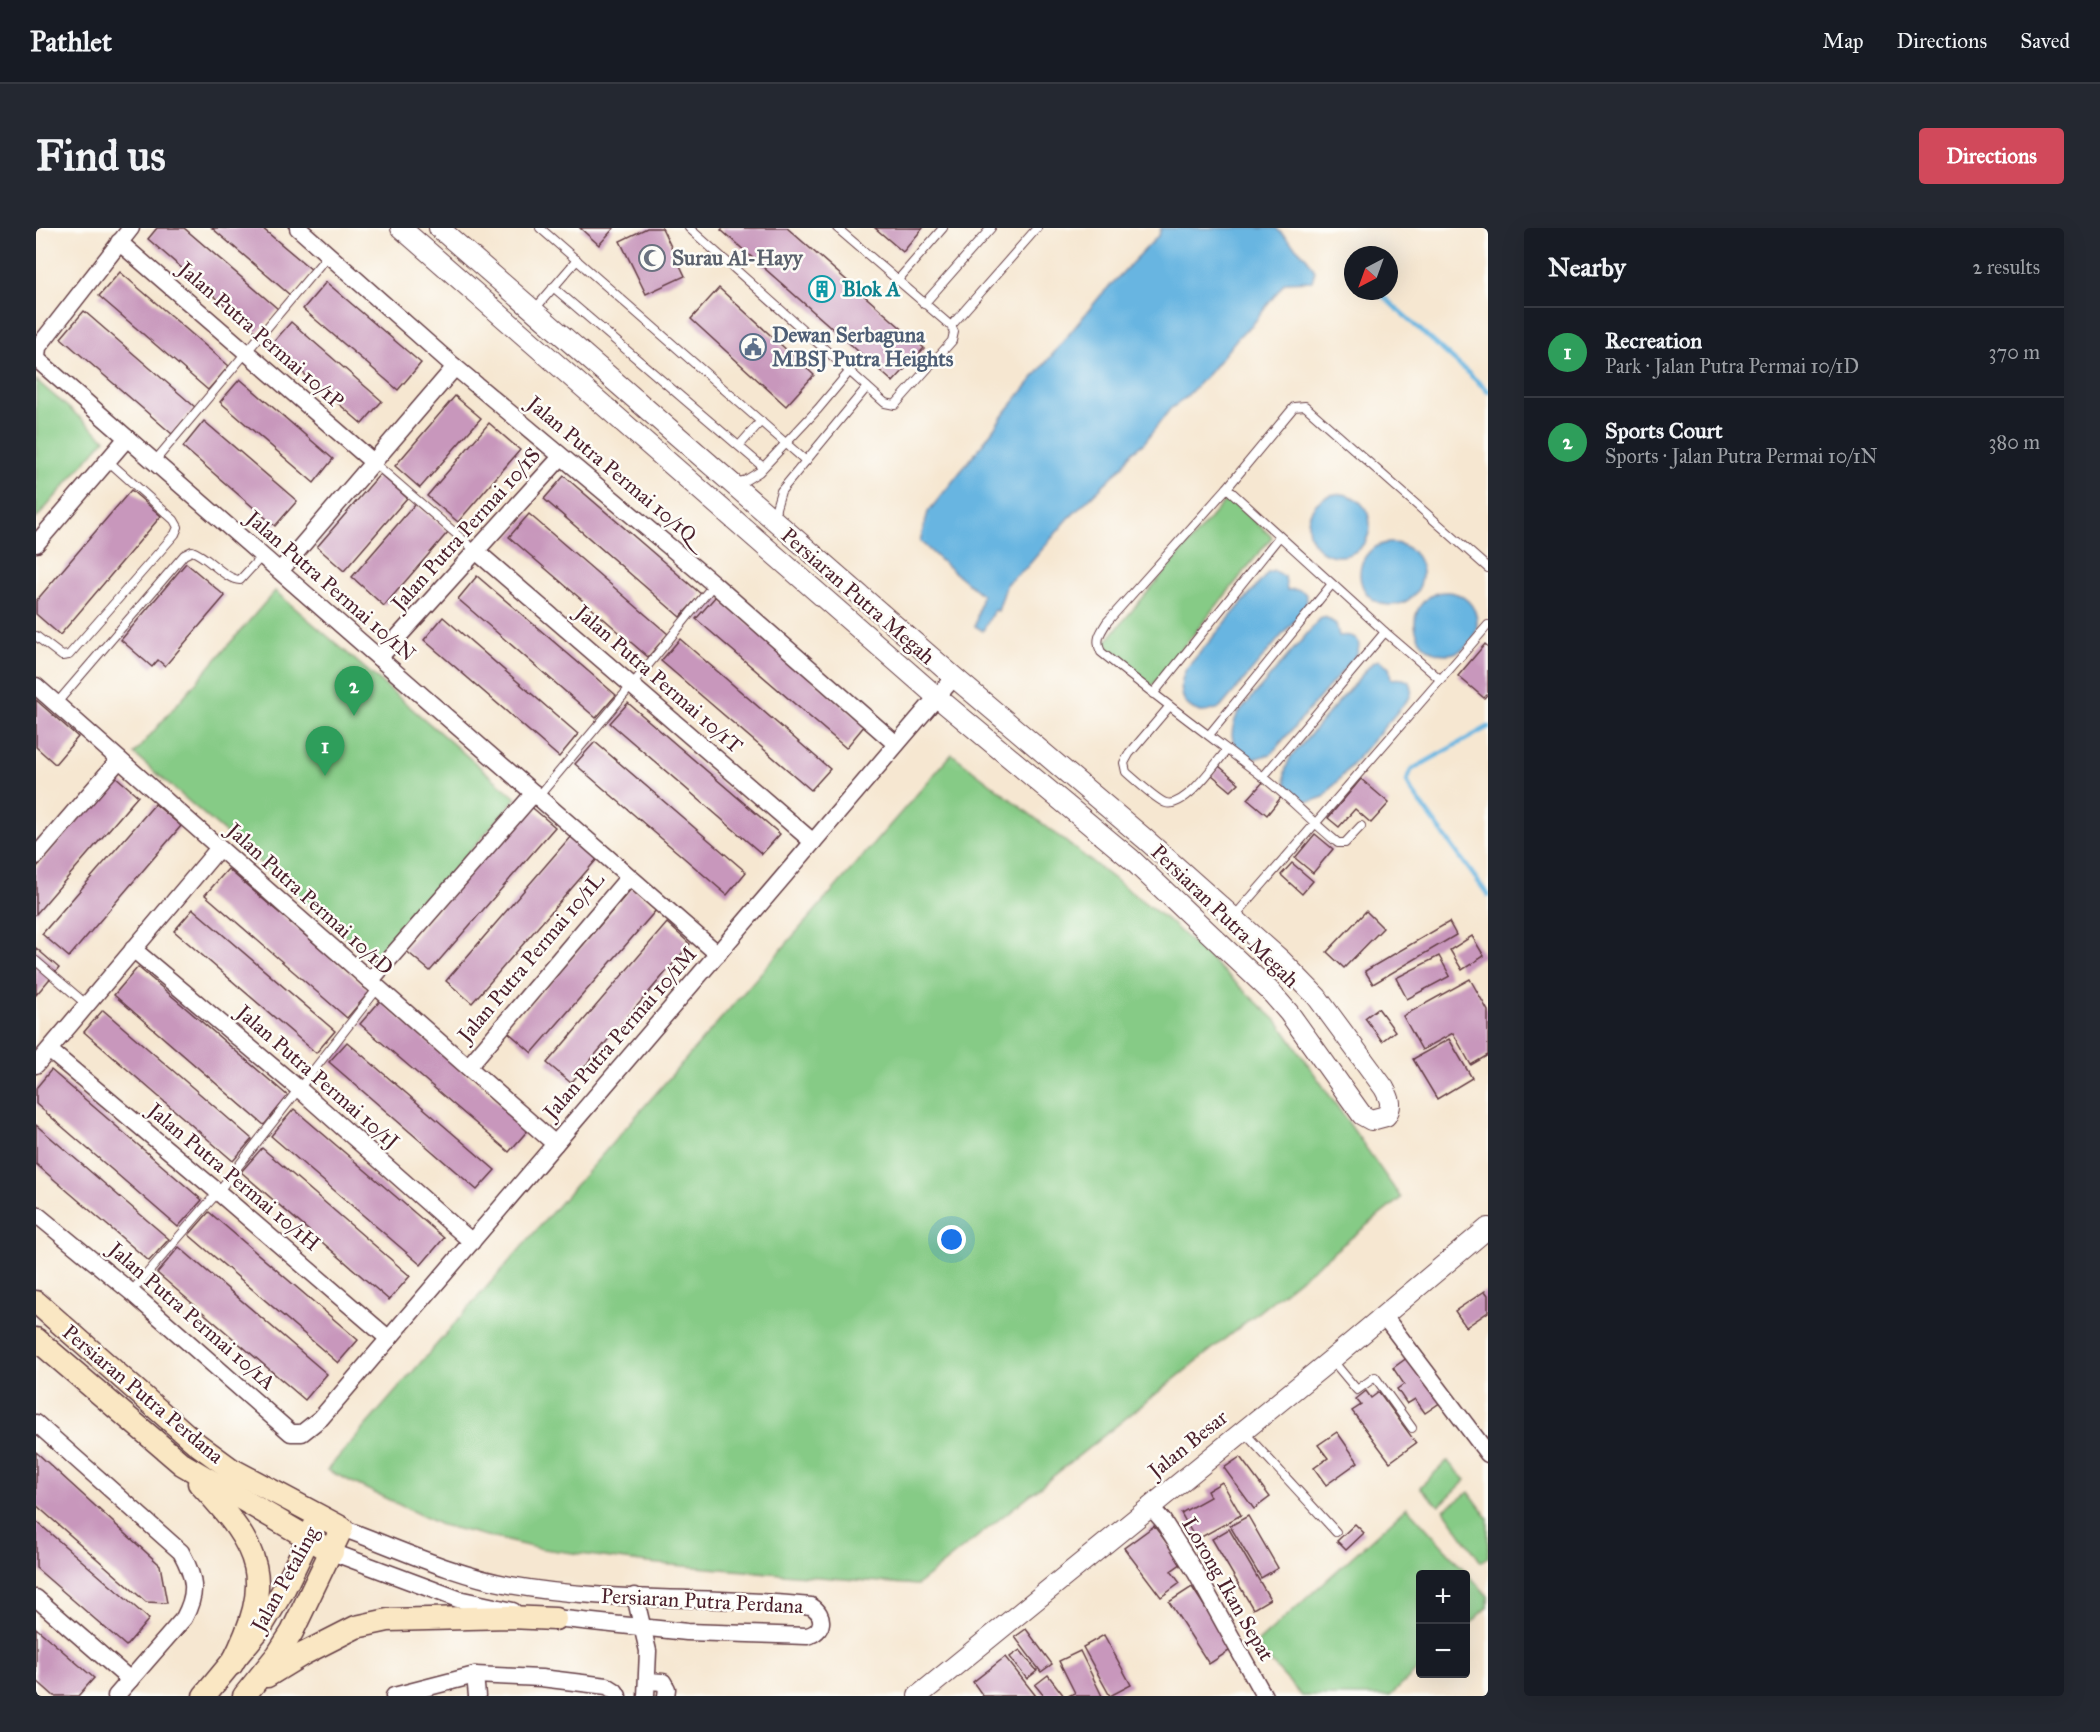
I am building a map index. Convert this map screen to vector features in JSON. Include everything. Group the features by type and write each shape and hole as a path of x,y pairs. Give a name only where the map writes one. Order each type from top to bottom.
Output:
{"main road":[{"name":"Persiaran Putra Perdana","path":"36,1302 197,1444 231,1469 342,1528"},
{"name":"Persiaran Putra Perdana","path":"36,1339 182,1464 332,1552"},
{"path":"182,1464 228,1513 242,1532 257,1572 258,1594 252,1618 232,1664"},
{"name":"Jalan Petaling","path":"204,1696 261,1627 284,1589 318,1516"},
{"name":"Jalan Petaling","path":"249,1690 278,1654 292,1632 342,1528"},
{"path":"249,1690 303,1654 356,1627 388,1620 509,1617 555,1619"}],"street":[{"name":"Jalan Putra Permai 10/1N","path":"131,228 42,342 37,353 40,362 718,954"},
{"name":"Jalan Putra Permai 10/1Q","path":"298,228 455,367 714,584 896,744"},
{"name":"Persiaran Putra Megah","path":"401,228 937,697 1131,859 1256,976 1289,1013 1362,1115 1371,1120 1386,1116 1391,1107 1390,1097 1317,997 1281,960 1144,838 954,677 439,228"},
{"name":"Jalan Putra Permai 10/1P","path":"119,242 373,462"},
{"path":"280,571 455,367"},
{"path":"37,542 127,438"},
{"name":"Jalan Putra Permai 10/1S","path":"380,658 561,457"},
{"name":"Jalan Putra Permai 10/1T","path":"476,551 813,842"},
{"name":"Jalan Putra Permai 10/1M","path":"321,1418 954,677"},
{"name":"Jalan Putra Permai 10/1D","path":"36,686 555,1144"},
{"path":"36,856 119,760"},
{"path":"374,985 536,795"},
{"path":"36,1065 219,848"},
{"name":"Jalan Putra Permai 10/1L","path":"468,1067 629,877"},
{"name":"Jalan Putra Permai 10/1J","path":"133,949 298,1089 472,1242"},
{"name":"Jalan Putra Permai 10/1H","path":"49,1050 388,1339"},
{"name":"Jalan Putra Permai 10/1A","path":"36,1214 130,1292 291,1433 302,1433 321,1418"},
{"name":"Jalan Besar","path":"918,1696 1332,1359 1488,1228"},
{"path":"1383,1315 1488,1454"},
{"path":"36,1423 181,1552 192,1572 194,1592 184,1618 116,1696"},
{"name":"Lorong Ikan Sepat","path":"1150,1506 1163,1521 1196,1573 1264,1696"},
{"name":"Persiaran Putra Perdana","path":"332,1552 458,1599 555,1619 687,1632 807,1636 814,1635 822,1622 820,1614 811,1606 567,1593 508,1585 450,1569 342,1528"},
{"path":"635,1596 648,1651 647,1689 663,1682 666,1696"},
{"path":"36,1598 130,1680"},
{"path":"394,1696 475,1675 541,1678 608,1686 618,1696"},
{"path":"475,1675 477,1696"}],"lane":[{"path":"540,228 806,461"},
{"path":"689,228 885,403 895,405 952,341 954,332 951,326 837,228"},
{"path":"897,281 943,228"},
{"path":"924,304 991,228"},
{"path":"951,326 1037,228"},
{"path":"154,462 329,254"},
{"path":"533,311 577,260"},
{"path":"553,286 739,446 761,470"},
{"path":"732,484 746,480 761,470 849,372"},
{"path":"775,521 781,491 867,387"},
{"path":"1361,826 1345,843 1338,843 1263,777 1169,707 1101,652 1098,645 1099,634 1107,621 1227,488 1294,407 1305,406 1488,568"},
{"path":"739,446 761,421"},
{"path":"36,636 62,656 69,655 167,543 178,527 174,520 107,460"},
{"path":"373,462 476,551"},
{"path":"1227,488 1441,680"},
{"path":"1153,694 1279,537"},
{"path":"56,704 184,555 192,551 202,555 234,580 240,580 261,556"},
{"path":"536,795 632,686 714,584"},
{"path":"1209,735 1332,584"},
{"path":"1233,919 1488,625"},
{"path":"1263,777 1385,632"},
{"path":"1169,707 1124,763 1126,772 1165,803 1175,803 1185,798 1227,750"},
{"path":"36,961 86,1004"},
{"path":"130,1292 218,1192 298,1089 374,985"},
{"path":"1332,1359 1357,1390 1375,1377 1412,1428"},
{"path":"1243,1431 1336,1532"}],"green space":[{"path":"36,380 105,439 36,519"},
{"path":"1228,497 1272,537 1152,686 1103,645"},
{"path":"275,591 516,798 375,962 134,754"},
{"path":"952,754 1171,923 1279,1023 1401,1198 917,1585 648,1563 536,1548 441,1525 327,1470"},
{"path":"1447,1461 1466,1480 1439,1506 1420,1487"},
{"path":"1469,1492 1488,1518 1488,1557 1481,1562 1444,1510"},
{"path":"1407,1507 1464,1570 1416,1570 1416,1672 1390,1696 1302,1696 1255,1645"},
{"path":"1470,1576 1488,1596 1488,1607 1470,1624"}],"water":[{"path":"1161,228 1276,228 1307,258 1315,271 1312,281 1285,282 1253,324 1239,336 1210,372 1183,400 1170,409 1144,443 1131,453 1123,466 1068,519 1027,567 1007,583 998,611 994,610 983,631 975,626 982,595 920,541 928,512 1101,295 1159,235"},
{"path":"1339,494 1356,499 1361,503 1365,508 1370,525 1365,542 1361,547 1356,551 1339,556 1322,551 1317,547 1313,542 1308,525 1313,508 1317,503 1322,499"},
{"path":"1391,543 1408,548 1413,552 1417,557 1422,574 1417,591 1413,596 1408,600 1391,605 1374,600 1369,596 1365,591 1360,574 1365,557 1369,552 1374,548"},
{"path":"1274,571 1285,577 1287,590 1304,592 1307,598 1305,608 1220,708 1203,712 1194,709 1188,705 1182,695 1183,675 1186,669 1268,573"},
{"path":"1446,592 1463,597 1468,601 1472,606 1477,623 1472,640 1468,645 1463,649 1446,654 1429,649 1424,645 1420,640 1415,623 1420,606 1424,601 1429,597"},
{"path":"1325,617 1336,624 1339,636 1356,638 1359,644 1357,654 1271,754 1255,758 1244,754 1235,746 1232,736 1237,715 1320,619"},
{"path":"1379,660 1389,667 1391,679 1408,681 1412,687 1410,697 1324,797 1312,801 1300,799 1286,783 1285,772 1290,758 1373,662"}],"building":[{"path":"157,228 184,228 278,309 257,333 148,239"},
{"path":"212,228 262,228 312,270 290,295"},
{"path":"580,228 614,228 599,245"},
{"name":"Surau Al-Hayy","path":"647,228 662,228 685,276 646,294 620,241"},
{"name":"Blok A","path":"723,228 787,228 924,348 893,382 721,230"},
{"path":"875,228 923,228 903,252"},
{"path":"120,272 229,366 208,390 99,296"},
{"path":"326,282 421,363 398,390 303,309"},
{"name":"Dewan Serbaguna MBSJ Putra Heights","path":"719,288 814,375 786,406 691,319"},
{"path":"84,311 195,407 172,434 61,338"},
{"path":"291,322 382,401 362,424 271,345"},
{"path":"240,379 333,459 314,483 220,402"},
{"path":"455,396 481,418 420,488 395,466"},
{"path":"204,421 297,501 275,526 183,447"},
{"path":"489,423 520,450 458,522 427,496"},
{"path":"380,474 407,498 344,571 317,547"},
{"path":"564,476 701,594 680,617 544,499"},
{"path":"131,490 161,516 60,635 36,614 36,601"},
{"path":"415,504 448,532 384,606 352,577"},
{"path":"529,514 668,634 648,657 509,537"},
{"path":"186,563 225,596 165,666 158,660 152,667 121,640"},
{"path":"477,576 616,695 596,718 458,599"},
{"path":"716,596 865,725 846,748 696,619"},
{"path":"443,617 578,734 559,757 424,640"},
{"path":"680,639 830,769 811,790 661,661"},
{"path":"1485,644 1488,647 1488,694 1484,698 1458,676"},
{"path":"36,700 78,737 55,764 36,747"},
{"path":"628,703 780,834 762,854 610,723"},
{"path":"595,742 746,872 727,895 575,764"},
{"path":"1219,766 1239,783 1231,791 1212,775"},
{"path":"115,776 138,796 36,914 36,868"},
{"path":"1361,779 1389,803 1371,823 1355,809 1339,827 1328,818"},
{"path":"1264,781 1282,796 1267,815 1248,799"},
{"path":"155,804 181,826 69,957 42,934"},
{"path":"528,804 555,827 430,971 404,949"},
{"path":"1315,834 1333,849 1313,873 1295,858"},
{"path":"571,836 597,859 472,1003 446,981"},
{"path":"1292,863 1313,881 1302,894 1281,875"},
{"path":"228,869 370,991 347,1018 205,895"},
{"path":"632,888 657,909 532,1053 508,1032"},
{"path":"193,909 335,1031 316,1053 174,931"},
{"path":"1366,911 1383,928 1344,968 1327,952"},
{"path":"1449,922 1456,935 1373,984 1365,971"},
{"path":"667,923 690,944 571,1083 547,1063"},
{"path":"1472,936 1484,956 1462,970 1450,950"},
{"path":"36,948 59,968 36,995"},
{"path":"1439,956 1450,976 1407,999 1396,978"},
{"path":"138,967 288,1096 264,1125 114,995"},
{"path":"1470,979 1488,1011 1488,1055 1471,1065 1453,1033 1422,1050 1403,1016"},
{"path":"380,1001 529,1129 509,1152 360,1024"},
{"path":"1378,1008 1395,1031 1382,1041 1365,1018"},
{"path":"103,1010 252,1139 233,1161 84,1032"},
{"path":"1449,1039 1472,1078 1437,1099 1413,1059"},
{"path":"347,1042 495,1170 477,1190 329,1062"},
{"path":"51,1070 202,1200 178,1227 36,1104 36,1088"},
{"path":"294,1109 444,1238 421,1265 271,1136"},
{"path":"36,1125 169,1239 149,1261 36,1164"},
{"path":"262,1148 410,1276 389,1300 241,1172"},
{"path":"209,1212 358,1340 338,1363 189,1235"},
{"path":"179,1247 327,1374 305,1400 157,1273"},
{"path":"1485,1291 1488,1295 1488,1312 1466,1327 1455,1311"},
{"path":"1411,1355 1444,1400 1425,1413 1415,1399 1407,1404 1397,1389 1404,1384 1393,1368"},
{"path":"1366,1391 1371,1398 1379,1392 1416,1443 1390,1462 1352,1411 1361,1405 1356,1399"},
{"path":"1337,1432 1358,1462 1326,1485 1314,1468 1328,1458 1318,1445"},
{"path":"36,1452 160,1565 167,1603 146,1602 36,1505"},
{"path":"1240,1457 1270,1497 1254,1509 1224,1468"},
{"path":"1222,1482 1241,1515 1196,1540 1181,1513 1210,1497 1207,1491"},
{"path":"1248,1516 1278,1568 1261,1578 1230,1526"},
{"path":"36,1521 149,1619 126,1646 36,1568"},
{"path":"1355,1524 1364,1533 1346,1550 1337,1541"},
{"path":"1154,1526 1182,1563 1171,1571 1180,1583 1161,1597 1124,1548"},
{"path":"1229,1529 1270,1599 1253,1609 1212,1539"},
{"path":"1192,1587 1232,1649 1209,1664 1169,1602"},
{"path":"36,1628 94,1678 78,1696 54,1696 36,1680"},
{"path":"1026,1629 1052,1664 1041,1672 1015,1637"},
{"path":"1104,1635 1131,1685 1110,1696 1083,1647"},
{"path":"1020,1650 1037,1671 1027,1679 1010,1657"},
{"path":"1080,1651 1102,1696 1068,1696 1075,1693 1059,1661"},
{"path":"1005,1657 1036,1696 983,1696 973,1682"},
{"path":"1048,1675 1064,1696 1044,1696 1035,1685"}],"waterway":[{"path":"1387,300 1488,391"},
{"path":"1488,727 1411,770 1407,781 1411,790 1488,895"}],"place":[{"name":"Surau Al-Hayy","path":"652,258"},
{"name":"Blok A","path":"822,289"},
{"name":"Dewan Serbaguna MBSJ Putra Heights","path":"753,347"},
{"name":"Sports Court","path":"354,716"},
{"name":"Recreation","path":"325,776"}]}
